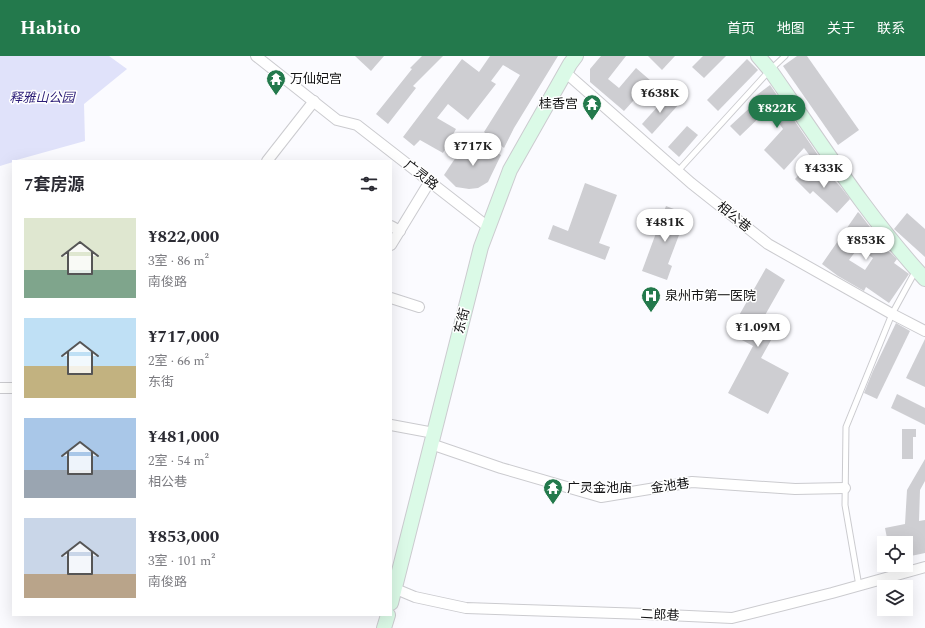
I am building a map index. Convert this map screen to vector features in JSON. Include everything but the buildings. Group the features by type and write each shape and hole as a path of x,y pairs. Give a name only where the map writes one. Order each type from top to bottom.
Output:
{"main road":[{"name":"东街","path":"393,587 430,436 481,247 485,224 499,182 545,93 571,56"},
{"name":"东街","path":"485,224 510,170 565,72 576,56"},
{"path":"758,56 770,70 838,169 888,235 921,274"},
{"name":"东街","path":"392,562 430,436"},
{"path":"375,628 378,616"},
{"path":"384,628 388,616"}],"street":[{"name":"广灵路","path":"256,56 337,120 357,125 485,224"},
{"name":"相公巷","path":"565,72 691,182 768,244 892,314 925,330"},
{"path":"268,160 314,101"},
{"path":"392,241 395,228 430,181"},
{"path":"392,298 419,307"},
{"path":"0,388 12,388"},
{"name":"金池巷","path":"392,425 430,436 501,468 601,497 692,482 795,489 845,488"},
{"name":"二郎巷","path":"393,587 415,597 466,608 732,618 859,586 925,567"}],"lane":[{"path":"678,170 770,70 785,56"},
{"path":"859,586 845,504 846,427 892,314 921,274"}],"green space":[{"name":"释雅山公园","path":"0,56 109,56 127,69 84,104 85,141 12,160 12,162 0,166"}],"place":[{"name":"万仙妃宫","path":"276,96"},
{"name":"桂香宫","path":"592,121"},
{"name":"泉州市第一医院","path":"651,313"},
{"name":"广灵金池庙","path":"553,505"}]}
